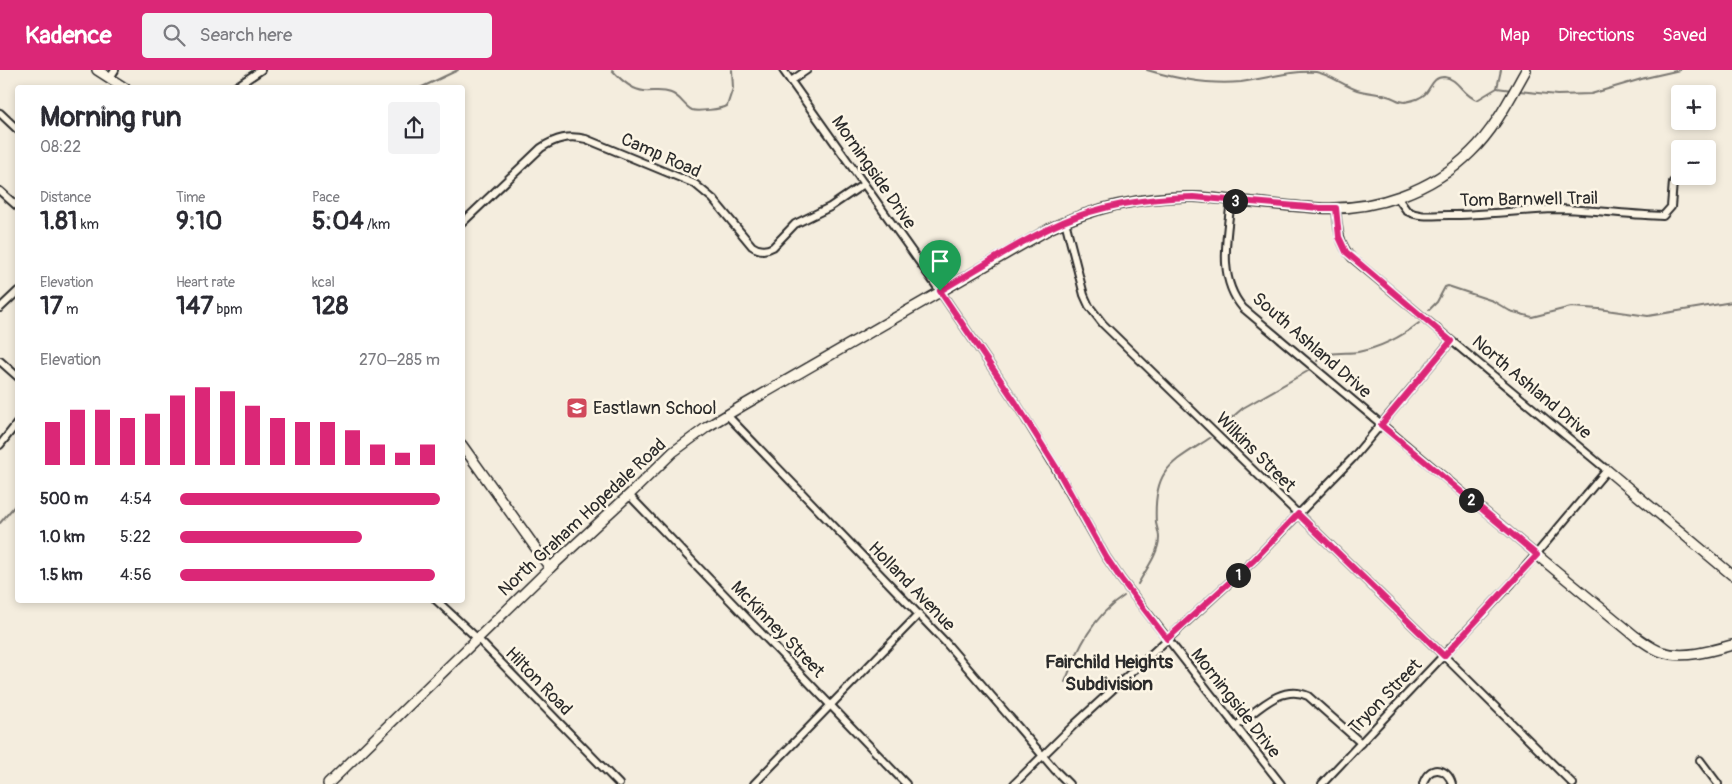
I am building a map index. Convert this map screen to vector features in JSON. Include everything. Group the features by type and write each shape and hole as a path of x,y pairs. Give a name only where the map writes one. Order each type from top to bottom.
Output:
{"street":[{"path":"97,70 113,74 122,85"},
{"path":"238,85 261,70"},
{"name":"Morningside Drive","path":"783,70 940,291 1016,403 1056,467 1106,557 1121,579 1281,784"},
{"path":"791,81 807,70"},
{"name":"North Graham Hopedale Road","path":"328,784 550,568 673,452 706,427 1009,251 1065,222 1107,207 1149,200 1193,197 1336,208 1373,204 1424,186 1439,178 1473,150 1499,116 1526,70"},
{"path":"0,112 15,127"},
{"name":"Camp Road","path":"465,220 541,148 552,141 569,136 586,139 695,184 714,199 752,246 761,250 773,247 795,224 830,207 864,184"},
{"name":"Tom Barnwell Trail","path":"1398,196 1407,211 1422,215 1476,215 1556,209 1663,216 1670,207 1674,185"},
{"path":"0,191 15,204"},
{"name":"South Ashland Drive","path":"1231,200 1226,260 1228,284 1237,301 1287,346 1644,643 1663,653 1690,654 1732,646"},
{"name":"North Ashland Drive","path":"1336,208 1339,237 1346,252 1732,576"},
{"name":"Wilkins Street","path":"1065,222 1082,290 1096,315 1573,784"},
{"path":"0,308 15,294"},
{"path":"1014,784 1075,724 1254,560 1347,464 1451,341"},
{"path":"0,361 15,374"},
{"name":"Holland Avenue","path":"727,415 919,614 1069,784"},
{"path":"0,445 15,426"},
{"path":"465,449 550,568"},
{"name":"Tryon Street","path":"1322,784 1537,555 1607,470"},
{"name":"McKinney Street","path":"629,495 906,784"},
{"name":"Hilton Road","path":"439,603 478,639 618,784"},
{"path":"754,784 919,614"},
{"path":"1236,726 1280,694 1291,691 1300,692 1308,696 1361,743"},
{"path":"1700,760 1718,784"},
{"path":"1423,784 1429,772 1439,770 1445,772 1452,784"}],"waterway":[{"path":"426,85 458,70"},
{"path":"612,70 635,89 671,93 692,110 699,111 727,106 733,88 732,70"},
{"path":"1147,70 1182,79 1217,83 1241,82 1288,73 1316,72 1327,75 1357,90 1405,102 1423,95 1440,77 1453,80 1468,95 1477,100 1497,88"},
{"path":"1497,88 1501,70"},
{"path":"1519,91 1557,95 1591,94 1680,70"},
{"path":"1497,88 1512,90"},
{"path":"1429,310 1437,302 1445,287 1448,286 1493,301 1510,311 1532,317 1571,307 1648,316 1732,302"},
{"path":"1317,361 1326,355 1358,352 1383,345 1419,323"},
{"path":"1222,426 1243,408 1308,371"},
{"path":"1138,584 1154,556 1158,544 1156,505 1161,479 1175,462 1210,438"},
{"path":"0,523 15,506"},
{"path":"1065,682 1081,645 1095,623 1113,604 1124,596"}],"place":[{"name":"Eastlawn School","path":"577,408"}],"district":[{"name":"Fairchild Heights Subdivision","path":"1109,672"}],"route":[{"path":"1193,197 1288,206 1336,208 1339,237 1346,252 1451,341 1381,425 1537,555 1444,656 1298,514 1254,560 1167,639 1106,557 1056,467 1016,403 940,291 1051,228 1107,207 1149,200 1193,197"}]}
